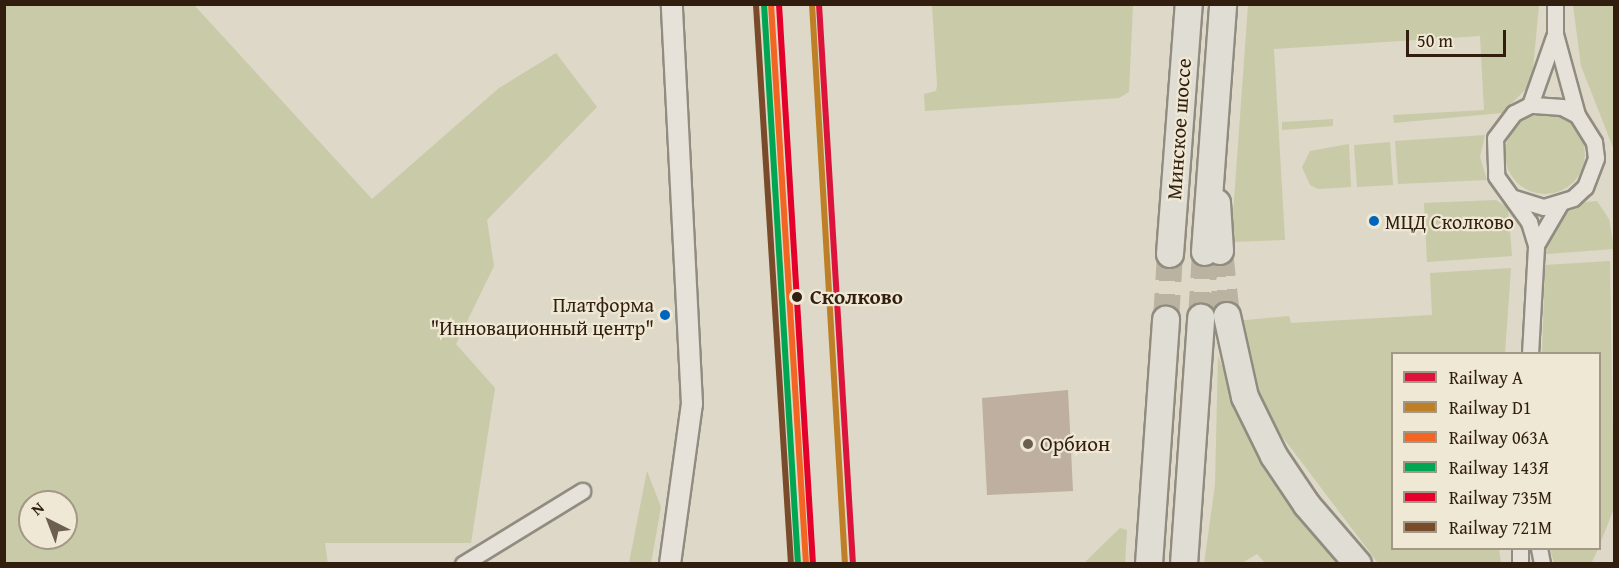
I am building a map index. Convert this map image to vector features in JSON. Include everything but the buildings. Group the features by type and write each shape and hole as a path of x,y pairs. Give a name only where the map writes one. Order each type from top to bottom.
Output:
{"main road":[{"name":"Минское шоссе","path":"1170,254 1189,4"},
{"name":"Минское шоссе","path":"1212,251 1215,123 1223,4"},
{"path":"1227,316 1245,397 1274,456 1307,505 1358,564"},
{"path":"1184,564 1201,318"},
{"path":"1149,564 1166,320"}],"street":[{"path":"670,564 689,453 692,404 672,4"},
{"path":"1514,198 1544,207 1560,204 1585,187 1596,158 1591,134 1576,115 1555,34 1555,4"},
{"path":"1536,245 1514,198 1496,176 1492,150 1501,126 1530,105 1555,34"},
{"path":"1530,105 1554,105 1576,115"},
{"path":"1530,352 1536,245 1560,204"},
{"path":"463,564 582,491"}],"green space":[{"path":"4,5 194,5 372,199 499,88 556,53 597,107 487,220 494,266 456,344 495,388 471,543 325,543 328,564 5,563"},
{"path":"932,5 1133,5 1129,92 1119,98 925,111 924,94 936,91 937,85"},
{"path":"1248,5 1539,5 1533,69 1526,89 1502,113 1394,123 1393,115 1484,110 1480,36 1274,49 1285,240 1231,242"},
{"path":"1573,5 1614,5 1614,150 1581,66"},
{"path":"1545,114 1560,117 1573,126 1582,139 1585,154 1582,169 1573,182 1560,191 1545,194 1530,191 1517,182 1508,169 1505,154 1508,139 1517,126 1530,117"},
{"path":"1333,119 1333,126 1282,130 1282,122"},
{"path":"1485,135 1480,157 1487,180 1398,184 1395,141"},
{"path":"1390,142 1393,185 1357,187 1354,145"},
{"path":"1349,144 1351,187 1318,189 1310,185 1302,167 1310,151"},
{"path":"1496,200 1508,208 1512,256 1427,262 1424,203"},
{"path":"1597,201 1609,219 1614,249 1546,254 1546,237 1560,214 1577,203"},
{"path":"1610,261 1614,508 1601,541 1601,352 1542,352 1545,265"},
{"path":"1511,268 1505,352 1391,352 1391,550 1499,550 1501,563 1378,563 1275,427 1251,382 1236,321 1289,316 1291,323 1432,315 1430,273"},
{"path":"1218,356 1253,446 1294,504 1345,563 1265,563 1257,554 1242,563 1204,564 1215,485"},
{"path":"647,471 661,507 651,563 629,563"},
{"path":"1120,528 1127,530 1125,563 1084,563"},
{"path":"1551,550 1598,550 1591,564 1554,563"}],"tunnel":[{"path":"1220,251 1227,316"},
{"path":"1201,318 1205,252"},
{"path":"1166,320 1170,254"}],"rail line":[{"name":"143Я","path":"764,4 798,564"},
{"name":"063А","path":"771,4 806,564"},
{"name":"735М","path":"779,4 813,564"},
{"name":"D1","path":"812,4 845,564"},
{"name":"A","path":"819,4 853,564"},
{"name":"721М","path":"756,5 791,564"}],"place":[{"name":"МЦД Сколково","path":"1374,221"},
{"name":"Сколково","path":"797,297"},
{"name":"Платформа \"Инновационный центр\"","path":"665,315"},
{"name":"Орбион","path":"1028,444"}]}
